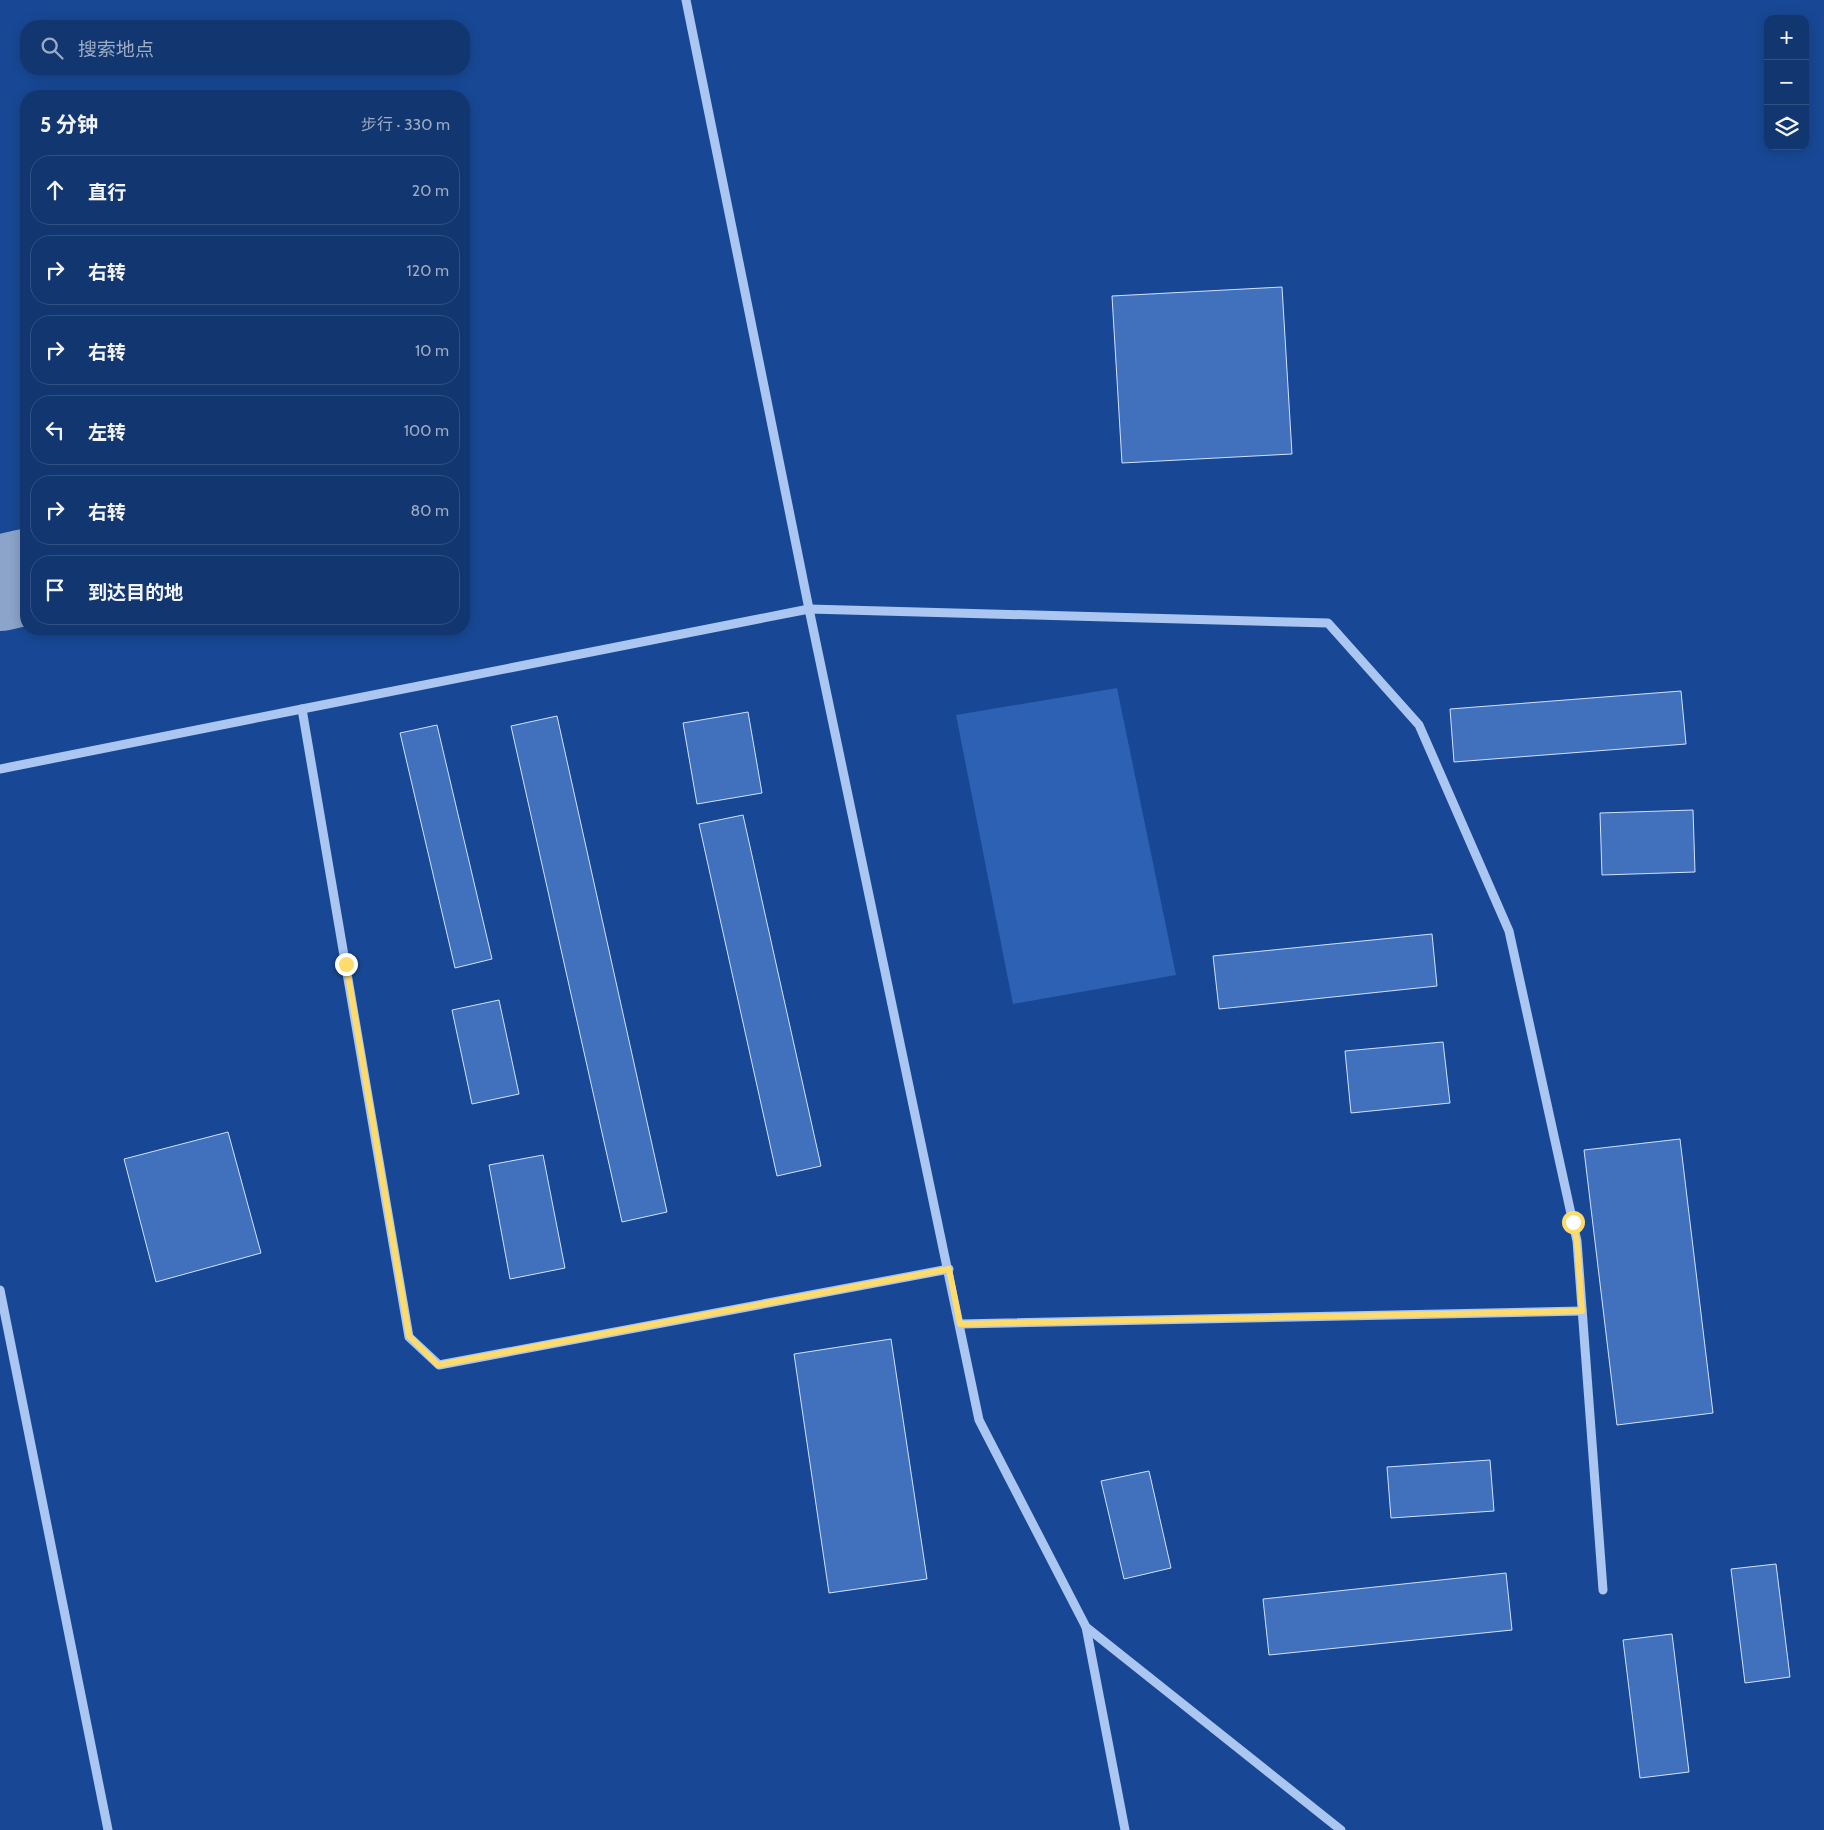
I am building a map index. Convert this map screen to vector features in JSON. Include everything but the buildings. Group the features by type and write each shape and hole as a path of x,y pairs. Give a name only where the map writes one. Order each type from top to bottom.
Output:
{"street":[{"path":"686,0 809,609 949,1269 979,1420 1086,1627 1125,1830"},
{"path":"0,769 809,609 1328,623 1419,725 1509,931 1577,1241 1603,1590"},
{"path":"302,709 409,1336 438,1365 949,1269"},
{"path":"0,1290 108,1830"},
{"path":"960,1324 1582,1311"},
{"path":"1086,1627 1341,1830"}],"shaded area":[{"path":"1117,688 1176,975 1013,1004 956,715"}],"taxiway":[{"path":"0,583 20,578"}],"route":[{"path":"346,964 409,1336 438,1365 949,1269 960,1324 1582,1311 1577,1241 1573,1222"}]}
